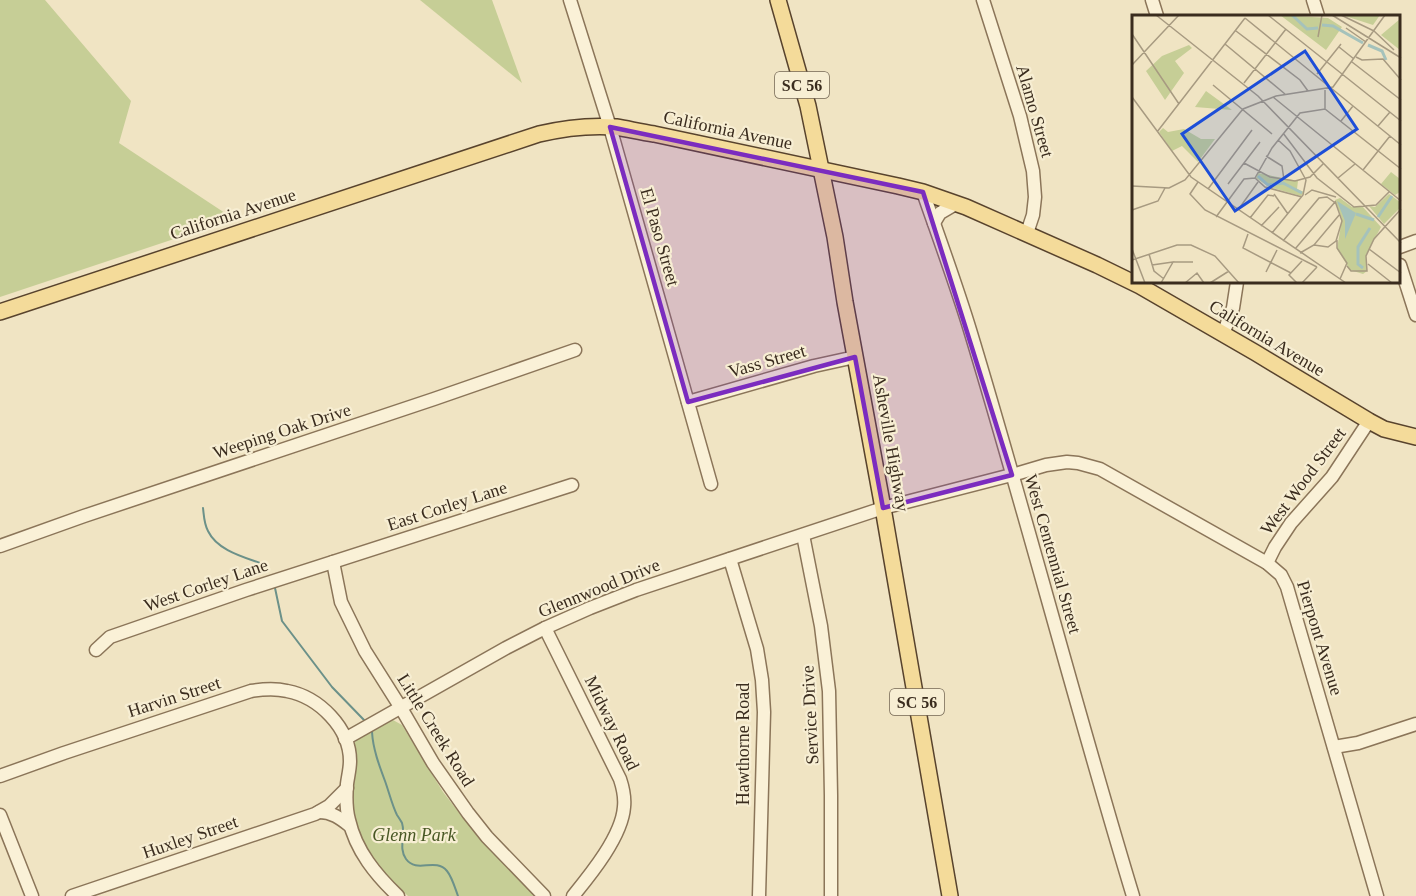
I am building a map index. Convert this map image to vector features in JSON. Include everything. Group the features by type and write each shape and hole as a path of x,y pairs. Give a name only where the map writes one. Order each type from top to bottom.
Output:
{"main road":[{"name":"Asheville Highway","path":"778,0 808,106 835,237 950,896"},
{"name":"California Avenue","path":"0,312 539,134 586,127 610,127 654,134 923,192 957,203 1027,233 1132,282"},
{"name":"California Avenue","path":"1136,284 1369,421 1384,429 1416,437"}],"street":[{"name":"El Paso Street","path":"570,0 610,127 711,484"},
{"name":"Alamo Street","path":"983,0 1020,116 1033,171 1035,197 1033,215 1027,233"},
{"path":"1152,0 1157,15"},
{"path":"1313,0 1318,15"},
{"name":"West Centennial Street","path":"923,192 969,328 1133,896"},
{"path":"934,223 940,213 957,203"},
{"path":"1401,247 1416,241"},
{"path":"1401,268 1416,315"},
{"path":"1222,334 1233,308 1237,284"},
{"name":"Weeping Oak Drive","path":"0,546 575,350"},
{"name":"Vass Street","path":"688,402 814,366 855,357"},
{"name":"West Wood Street","path":"1267,563 1298,514 1332,477 1369,421"},
{"name":"Pierpont Avenue","path":"883,508 1046,465 1066,462 1089,465 1100,469 1267,563 1281,575 1287,587 1377,896"},
{"name":"East Corley Lane","path":"333,562 572,484"},
{"name":"Glennwood Drive","path":"345,739 506,648 590,608 683,573 883,508"},
{"name":"Service Drive","path":"803,535 821,626 829,691 831,896"},
{"name":"Hawthorne Road","path":"730,559 754,639 762,680 764,712 759,896"},
{"name":"West Corley Lane","path":"96,650 110,637 333,562"},
{"name":"Little Creek Road","path":"333,562 341,602 365,651 433,763 468,813 507,859 544,896"},
{"name":"Midway Road","path":"544,628 616,770 624,793 622,821 617,834 573,896"},
{"name":"Harvin Street","path":"0,776 251,691 263,689 289,691 312,701 332,717 345,739"},
{"path":"1334,747 1358,743 1416,724"},
{"path":"345,739 350,759 346,805 350,826 360,851 380,878 398,896"},
{"name":"Huxley Street","path":"72,896 319,812 329,806 347,788"},
{"path":"319,812 333,814 350,826"},
{"path":"0,815 32,896"}],"highlighted area":[{"path":"610,127 923,192 1012,475 883,508 855,357 688,402"}],"green space":[{"path":"0,0 45,0 131,101 119,143 234,219 0,297"},
{"path":"420,0 492,0 522,83"},
{"name":"Glenn Park","path":"393,720 402,725 443,792 478,837 537,896 408,896 375,865 356,830 351,807 356,766 353,747 358,736"}],"waterway":[{"path":"203,508 207,528 219,544 234,553 268,566"},
{"path":"275,588 282,621 332,687 364,720"},
{"path":"372,732 379,763 397,815 402,823 402,846 406,859 415,865 442,867 450,876 458,896"}]}
